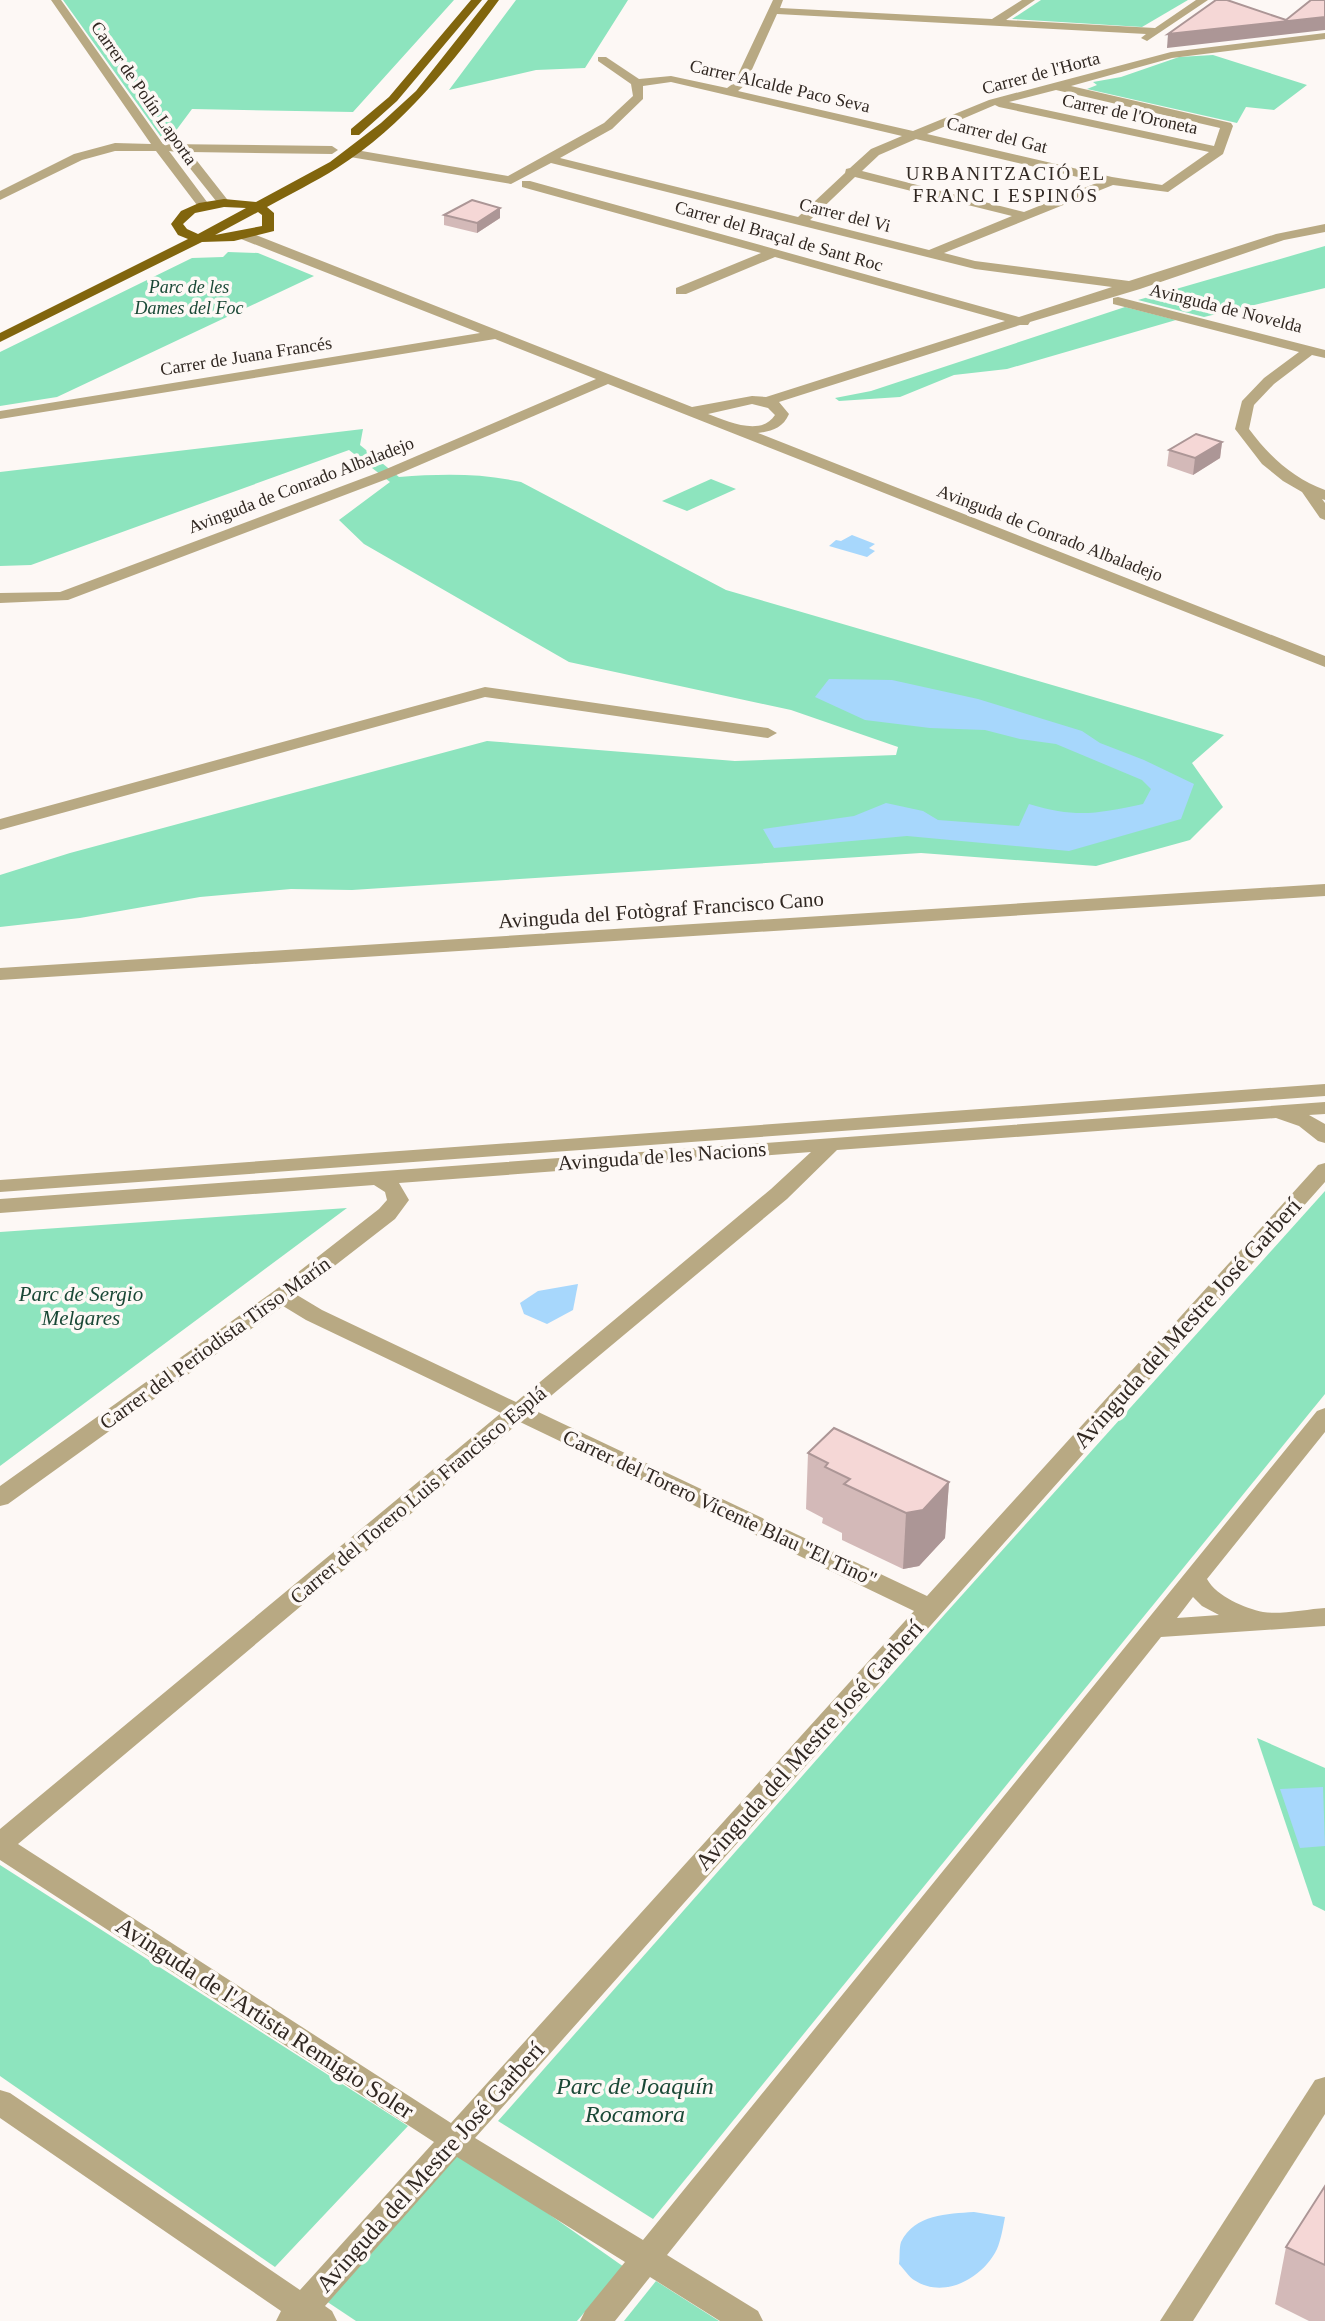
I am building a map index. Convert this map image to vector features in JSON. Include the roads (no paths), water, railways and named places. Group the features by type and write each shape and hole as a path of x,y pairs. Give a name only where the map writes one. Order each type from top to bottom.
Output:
{"main road":[{"path":"0,325 242,203 332,150 393,99 477,0"},
{"path":"0,338 259,207 350,153 386,126 420,93 494,0"},
{"path":"224,203 259,207 268,213 269,228 246,236 199,238 183,234 177,224 181,216 204,206 224,203"}],"street":[{"name":"Carrer de Polín Laporta","path":"56,0 159,147 204,206"},
{"path":"993,23 1030,0"},
{"path":"1145,41 1203,0"},
{"path":"730,92 739,85 776,5 993,23 1156,31"},
{"path":"1115,29 1171,55"},
{"name":"Carrer de l'Horta","path":"800,222 874,152 993,102 1171,55 1325,36"},
{"path":"350,153 507,179 551,159 608,126 639,97 637,83 602,59"},
{"name":"Carrer Alcalde Paco Seva","path":"637,83 671,79 915,134"},
{"path":"1055,86 1227,126 1219,151"},
{"name":"Carrer de l'Oroneta","path":"993,102 1219,151"},
{"name":"Carrer del Gat","path":"915,134 1112,181 1164,189 1219,151"},
{"path":"0,196 78,157 115,147 332,150"},
{"name":"Carrer de Polín Laporta","path":"180,147 224,203"},
{"name":"Carrer del Vi","path":"551,159 975,265 1135,286"},
{"path":"850,172 1026,216"},
{"path":"930,254 1112,181"},
{"name":"Carrer del Braçal de Sant Roc","path":"526,184 1023,322"},
{"path":"771,405 1281,237 1325,228"},
{"name":"Avinguda de Conrado Albaladejo","path":"246,236 690,411 765,433 1325,663"},
{"path":"721,419 741,401 771,405 1118,301 1275,250 1325,238"},
{"path":"681,291 774,253"},
{"name":"Avinguda de Novelda","path":"1118,301 1317,352"},
{"name":"Carrer de Juana Francés","path":"0,415 498,335"},
{"path":"1317,352 1269,381 1247,404 1242,429 1257,451 1289,480 1325,495"},
{"name":"Avinguda de Conrado Albaladejo","path":"0,598 62,597 382,476 610,379"},
{"path":"765,433 782,419 782,414 771,405"},
{"path":"1309,490 1325,515"},
{"path":"0,825 485,692 768,733"},
{"name":"Avinguda del Fotògraf Francisco Cano","path":"0,974 1325,890"},
{"name":"Avinguda de les Nacions","path":"0,1186 1325,1090"},
{"name":"Avinguda de les Nacions","path":"0,1206 1325,1108"},
{"path":"1275,1111 1305,1120 1325,1137"},
{"name":"Carrer del Torero Luis Francisco Esplá","path":"0,1844 779,1194 833,1143"},
{"name":"Avinguda del Mestre José Garberí","path":"305,2317 454,2140 1325,1169"},
{"name":"Carrer del Periodista Tirso Marín","path":"0,1498 282,1296 382,1218 398,1200 394,1189 377,1178"},
{"name":"Carrer del Torero Vicente Blau \"El Tino\"","path":"282,1296 314,1315 932,1609"},
{"path":"596,2321 1325,1416"},
{"path":"1194,1578 1198,1589 1213,1602 1262,1620"},
{"path":"1154,1628 1325,1617"},
{"name":"Avinguda de l'Artista Remigio Soler","path":"0,1844 454,2140 747,2321"},
{"path":"1176,2321 1325,2089"},
{"path":"0,2102 305,2317"}],"water":[{"path":"852,535 875,544 869,548 875,551 867,557 829,546 836,540 841,541"},
{"path":"829,679 892,680 978,699 1082,731 1100,743 1194,784 1181,819 1069,851 907,836 774,848 763,829 854,816 886,803 923,811 938,820 1019,826 1029,804 1073,813 1099,812 1143,804 1151,789 1142,780 1056,744 985,730 930,728 865,720 815,697"},
{"path":"578,1284 573,1310 547,1324 524,1314 520,1303 538,1291"},
{"path":"1323,1787 1325,1846 1300,1848 1280,1789"},
{"path":"974,2212 1005,2217 997,2249 982,2269 962,2283 950,2287 926,2286 912,2279 899,2264 901,2242 907,2233 933,2217"}],"district":[{"name":"URBANITZACIÓ EL FRANC I ESPINÓS","path":"1006,184"}],"park label":[{"name":"Parc de les Dames del Foc","path":"189,297"},
{"name":"Parc de Sergio Melgares","path":"81,1306"},
{"name":"Parc de Joaquín Rocamora","path":"635,2100"}]}
